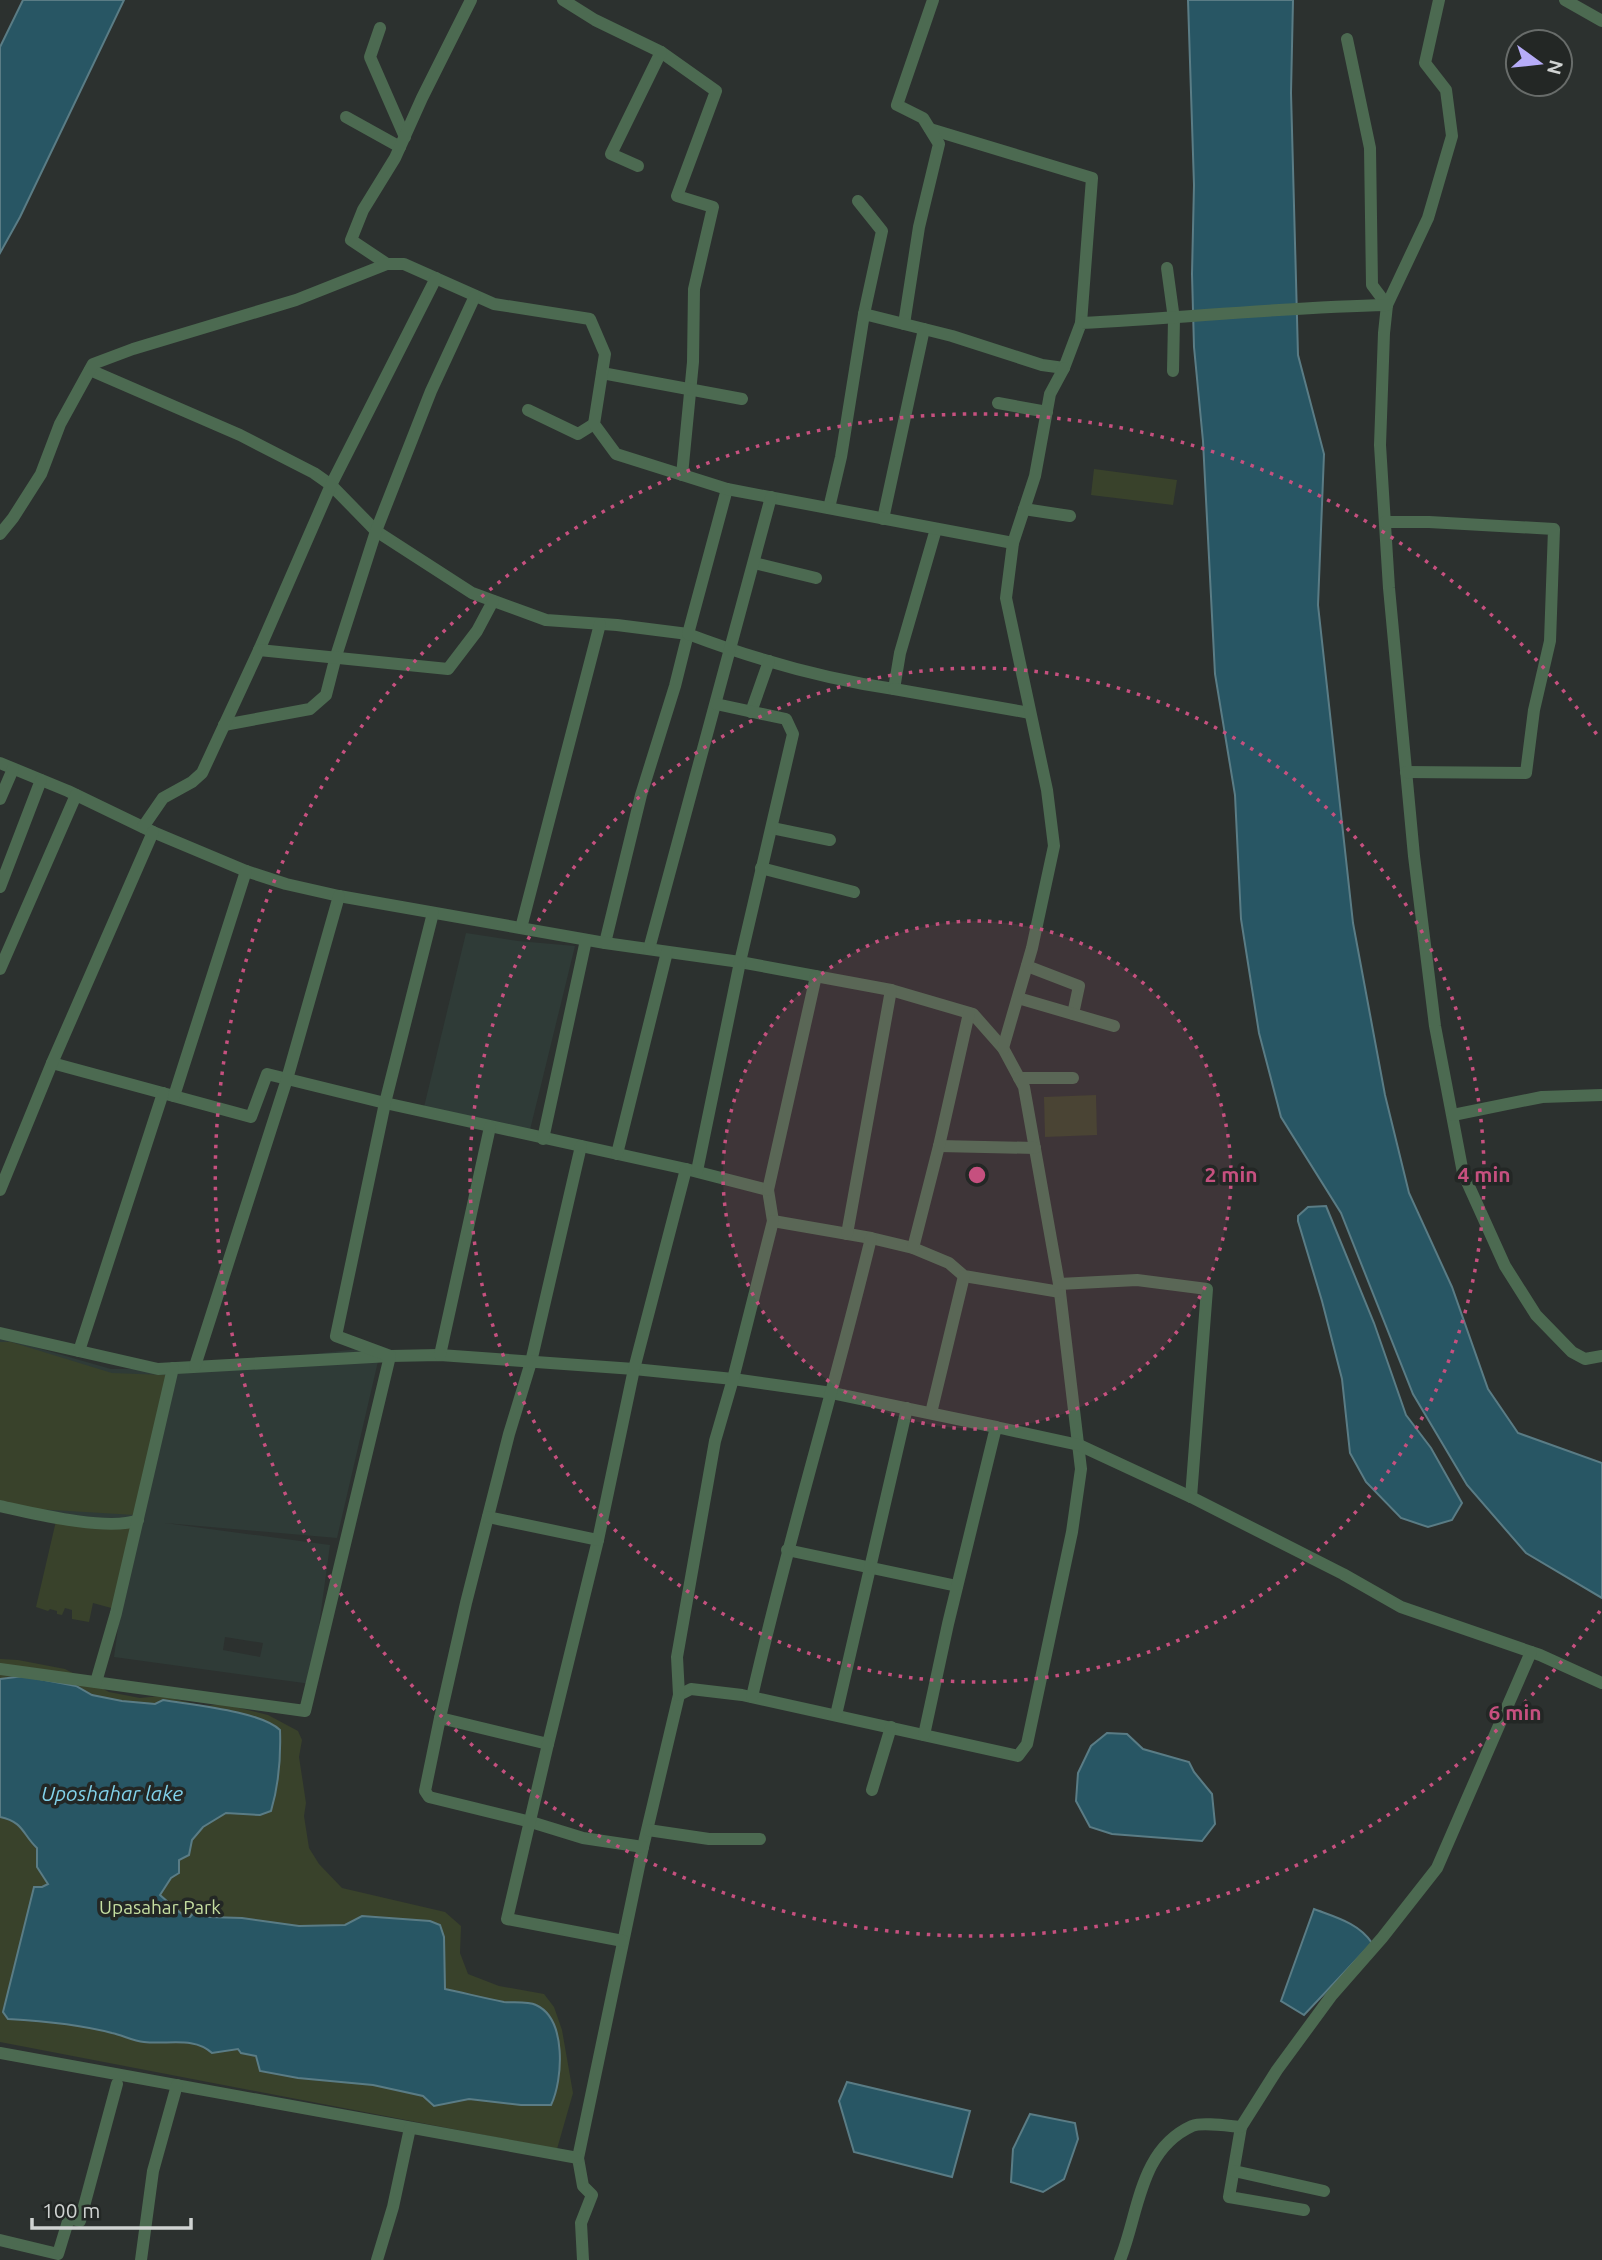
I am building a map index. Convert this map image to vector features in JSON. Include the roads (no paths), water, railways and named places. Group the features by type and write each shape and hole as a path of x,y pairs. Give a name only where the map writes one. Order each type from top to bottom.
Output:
{"street":[{"path":"387,264 351,240 363,210 402,142 471,0"},
{"path":"563,0 595,20 661,52 716,91 677,196 713,207 694,289 690,388 682,475"},
{"path":"904,324 919,227 939,144 923,118 897,105 933,0"},
{"path":"1439,0 1425,63 1446,90 1452,136 1428,218 1387,305 1380,445 1413,856 1435,1026 1463,1173 1505,1266 1536,1315 1572,1352 1585,1359 1602,1356"},
{"path":"1565,0 1602,21"},
{"path":"380,28 370,57 402,142"},
{"path":"1347,39 1370,148 1372,285 1387,305"},
{"path":"638,166 611,154 661,52"},
{"path":"346,117 402,142"},
{"path":"930,129 1092,178 1082,324 1050,394 1035,476 1013,543 1006,598 1047,790 1054,846 1027,966 1003,1048"},
{"path":"829,508 841,457 864,314 882,231 858,201"},
{"path":"0,534 41,474 60,424 93,364 133,349 296,300 387,264 404,264 494,304 590,319 606,354 594,424 616,454 727,489 1013,543"},
{"path":"1167,268 1174,319 1173,371"},
{"path":"0,1190 163,798 192,782 202,773 331,485 436,278"},
{"path":"224,725 310,709 326,695 376,531 431,391 475,296"},
{"path":"1082,324 1311,307 1387,305"},
{"path":"864,314 924,329 1042,365 1064,368"},
{"path":"883,519 924,329"},
{"path":"90,370 240,435 331,485 376,531 472,593 546,620 688,634 769,661 866,685 1030,713"},
{"path":"602,373 742,399"},
{"path":"998,403 1047,412"},
{"path":"528,410 578,434 594,424"},
{"path":"605,943 641,795 675,686 727,489"},
{"path":"649,949 771,497"},
{"path":"1024,509 1070,516"},
{"path":"1385,522 1555,529 1550,641 1534,710 1526,773 1406,772"},
{"path":"894,689 900,653 936,529"},
{"path":"754,564 816,578"},
{"path":"259,650 448,669 477,631 493,600"},
{"path":"521,928 600,624"},
{"path":"751,712 769,661"},
{"path":"623,1941 507,1919 598,1540 634,1368 691,1170 793,734 786,719 716,704"},
{"path":"0,763 246,871 339,896 586,940 740,962 891,990 970,1013 1003,1048 1024,1087 1060,1288 1081,1469 1072,1532 1027,1744 1018,1756 752,1697 691,1689 678,1695"},
{"path":"0,799 13,769"},
{"path":"0,887 41,780"},
{"path":"0,969 76,795"},
{"path":"772,828 830,840"},
{"path":"761,868 854,892"},
{"path":"79,1351 246,871"},
{"path":"195,1366 287,1079 339,896"},
{"path":"390,1356 336,1336 385,1103 433,913"},
{"path":"543,1139 586,940"},
{"path":"617,1154 667,952"},
{"path":"1027,966 1079,986 1093,981"},
{"path":"583,2260 581,2223 592,2195 583,2186 578,2158 643,1847 678,1695 677,1657 715,1441 773,1221 768,1190 816,976"},
{"path":"1073,1014 1079,986"},
{"path":"847,1234 891,990"},
{"path":"1018,998 1114,1026"},
{"path":"913,1248 970,1013"},
{"path":"52,1063 251,1117 267,1074 489,1127 691,1170 768,1190"},
{"path":"1019,1078 1073,1078"},
{"path":"1453,1115 1542,1097 1602,1095"},
{"path":"440,1355 489,1127"},
{"path":"581,1146 531,1362 509,1434 466,1604 425,1791 429,1797 583,1838 643,1847"},
{"path":"939,1146 1035,1148"},
{"path":"773,1221 913,1248 949,1263 964,1276 1060,1288 1137,1280 1208,1289 1191,1497"},
{"path":"752,1697 787,1550 832,1393 871,1238"},
{"path":"931,1413 964,1276"},
{"path":"0,1333 158,1369 440,1355 634,1368 832,1393 996,1427 1079,1446 1191,1497 1343,1574 1401,1607 1531,1652 1602,1683"},
{"path":"0,1669 305,1711 390,1356"},
{"path":"96,1682 116,1613 173,1368"},
{"path":"835,1715 907,1408"},
{"path":"924,1735 996,1427"},
{"path":"0,1506 110,1524 127,1525 138,1520"},
{"path":"488,1517 598,1540"},
{"path":"787,1550 957,1586"},
{"path":"1304,2210 1229,2197 1241,2127 1277,2070 1332,1995 1382,1938 1437,1868 1531,1652"},
{"path":"440,1717 548,1744"},
{"path":"872,1790 891,1727"},
{"path":"648,1830 709,1839 760,1839"},
{"path":"0,2053 578,2158"},
{"path":"0,2240 58,2254 69,2218 80,2221 117,2084"},
{"path":"141,2260 153,2171 177,2085"},
{"path":"1120,2260 1128,2242 1138,2194 1161,2149 1194,2125 1241,2127"},
{"path":"377,2260 393,2207 410,2128"},
{"path":"1234,2171 1324,2191"}],"water":[{"path":"23,0 124,0 20,217 0,253 0,47"},
{"path":"1188,0 1293,0 1291,93 1298,355 1324,454 1318,605 1353,923 1385,1095 1409,1193 1452,1287 1488,1389 1518,1433 1602,1463 1602,1598 1526,1553 1467,1485 1413,1394 1341,1213 1281,1117 1259,1033 1241,919 1235,795 1215,674 1203,441 1194,347 1194,185"},
{"path":"1326,1206 1374,1323 1406,1415 1431,1448 1462,1503 1452,1520 1428,1527 1401,1518 1366,1482 1350,1453 1342,1379 1298,1221 1298,1216 1308,1207"},
{"name":"Uposhahar lake","path":"24,1676 76,1686 92,1695 122,1701 155,1704 163,1700 242,1713 270,1723 280,1730 279,1771 271,1811 260,1815 226,1813 203,1827 192,1840 189,1855 179,1860 179,1873 171,1878 160,1895 184,1916 190,1917 195,1911 201,1910 209,1917 242,1918 299,1926 345,1925 362,1916 430,1921 440,1925 444,1937 445,1989 504,2002 533,2004 546,2012 553,2023 558,2036 560,2066 551,2105 521,2105 469,2099 434,2106 423,2096 373,2085 298,2078 260,2071 256,2056 241,2053 238,2049 212,2053 189,2043 144,2042 86,2027 8,2019 3,2012 34,1887 48,1884 37,1867 37,1848 18,1825 0,1817 0,1679"},
{"path":"1107,1733 1127,1734 1143,1749 1189,1762 1212,1794 1215,1824 1202,1841 1112,1834 1090,1827 1076,1801 1078,1773 1091,1746"},
{"path":"1314,1909 1360,1930 1372,1943 1304,2015 1281,2001"},
{"path":"847,2082 970,2111 952,2177 854,2152 839,2101"},
{"path":"1030,2114 1075,2123 1078,2139 1064,2179 1043,2192 1011,2182 1013,2149"}],"park label":[{"name":"Upasahar Park","path":"160,1907"}]}
